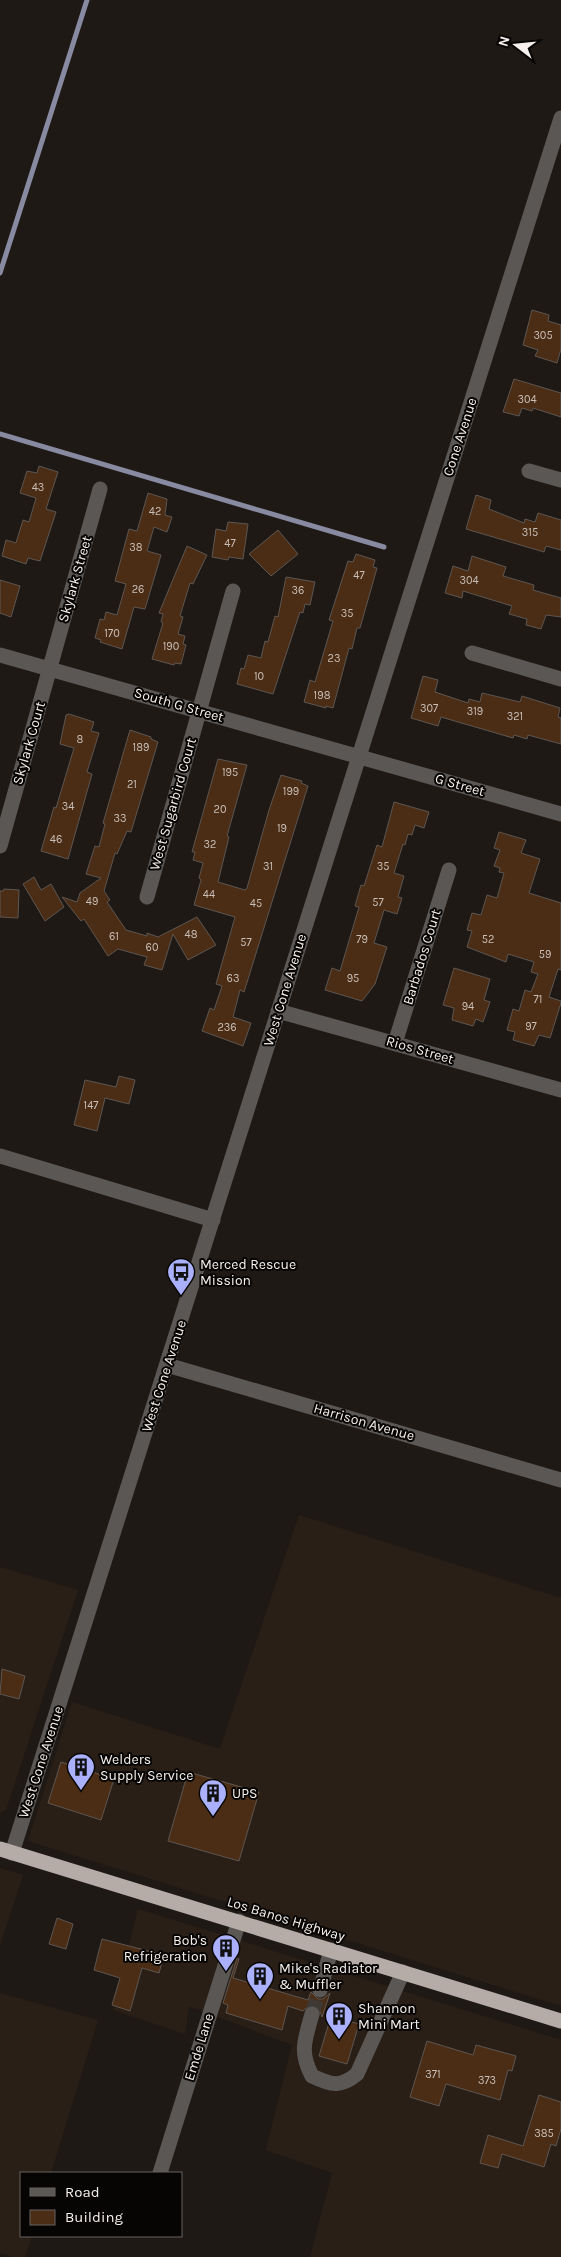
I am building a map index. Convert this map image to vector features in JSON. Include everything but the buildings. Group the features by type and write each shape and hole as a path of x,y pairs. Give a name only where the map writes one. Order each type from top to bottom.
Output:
{"highway":[{"name":"Los Banos Highway","path":"6,1851 239,1921 561,2022"}],"street":[{"name":"Cone Avenue","path":"358,756 561,118"},
{"path":"529,471 561,480"},
{"name":"Skylark Street","path":"50,669 100,489"},
{"name":"West Sugarbird Court","path":"147,897 233,591"},
{"path":"472,653 561,679"},
{"name":"South G Street","path":"0,655 358,756"},
{"name":"Skylark Court","path":"0,846 50,669"},
{"name":"G Street","path":"358,756 561,814"},
{"name":"West Cone Avenue","path":"6,1851 167,1366 358,756"},
{"name":"Barbados Court","path":"395,1043 449,870"},
{"name":"Rios Street","path":"278,1011 561,1090"},
{"path":"0,1156 213,1220"},
{"name":"Harrison Avenue","path":"167,1366 561,1480"},
{"name":"Emde Lane","path":"160,2172 239,1921"},
{"path":"320,1990 331,1950"},
{"path":"312,2014 305,2041 304,2060 312,2076 327,2083 345,2084 357,2074 403,1972"}],"shaded area":[{"path":"299,1515 561,1598 561,2006 28,1841 72,1702 220,1749"},
{"path":"0,1567 78,1590 6,1810 0,1813"},
{"path":"0,1868 23,1875 0,1945"},
{"path":"138,1909 561,2040 561,2257 310,2257 332,2173 266,2150 292,2045 189,2006 185,2034 113,2010"},
{"path":"0,1993 98,2020 51,2172 20,2172 20,2237 32,2237 25,2257 12,2257 0,2253"}],"waterway":[{"path":"0,273 87,0"},
{"path":"0,434 384,547"}],"tunnel":[{"path":"312,2014 320,1990"}],"place":[{"name":"Merced Rescue Mission","path":"181,1296"},
{"name":"Welders Supply Service","path":"81,1791"},
{"name":"UPS","path":"213,1817"},
{"name":"Bob's Refrigeration","path":"226,1972"},
{"name":"Mike's Radiator & Muffler","path":"260,2000"},
{"name":"Shannon Mini Mart","path":"339,2040"}]}
